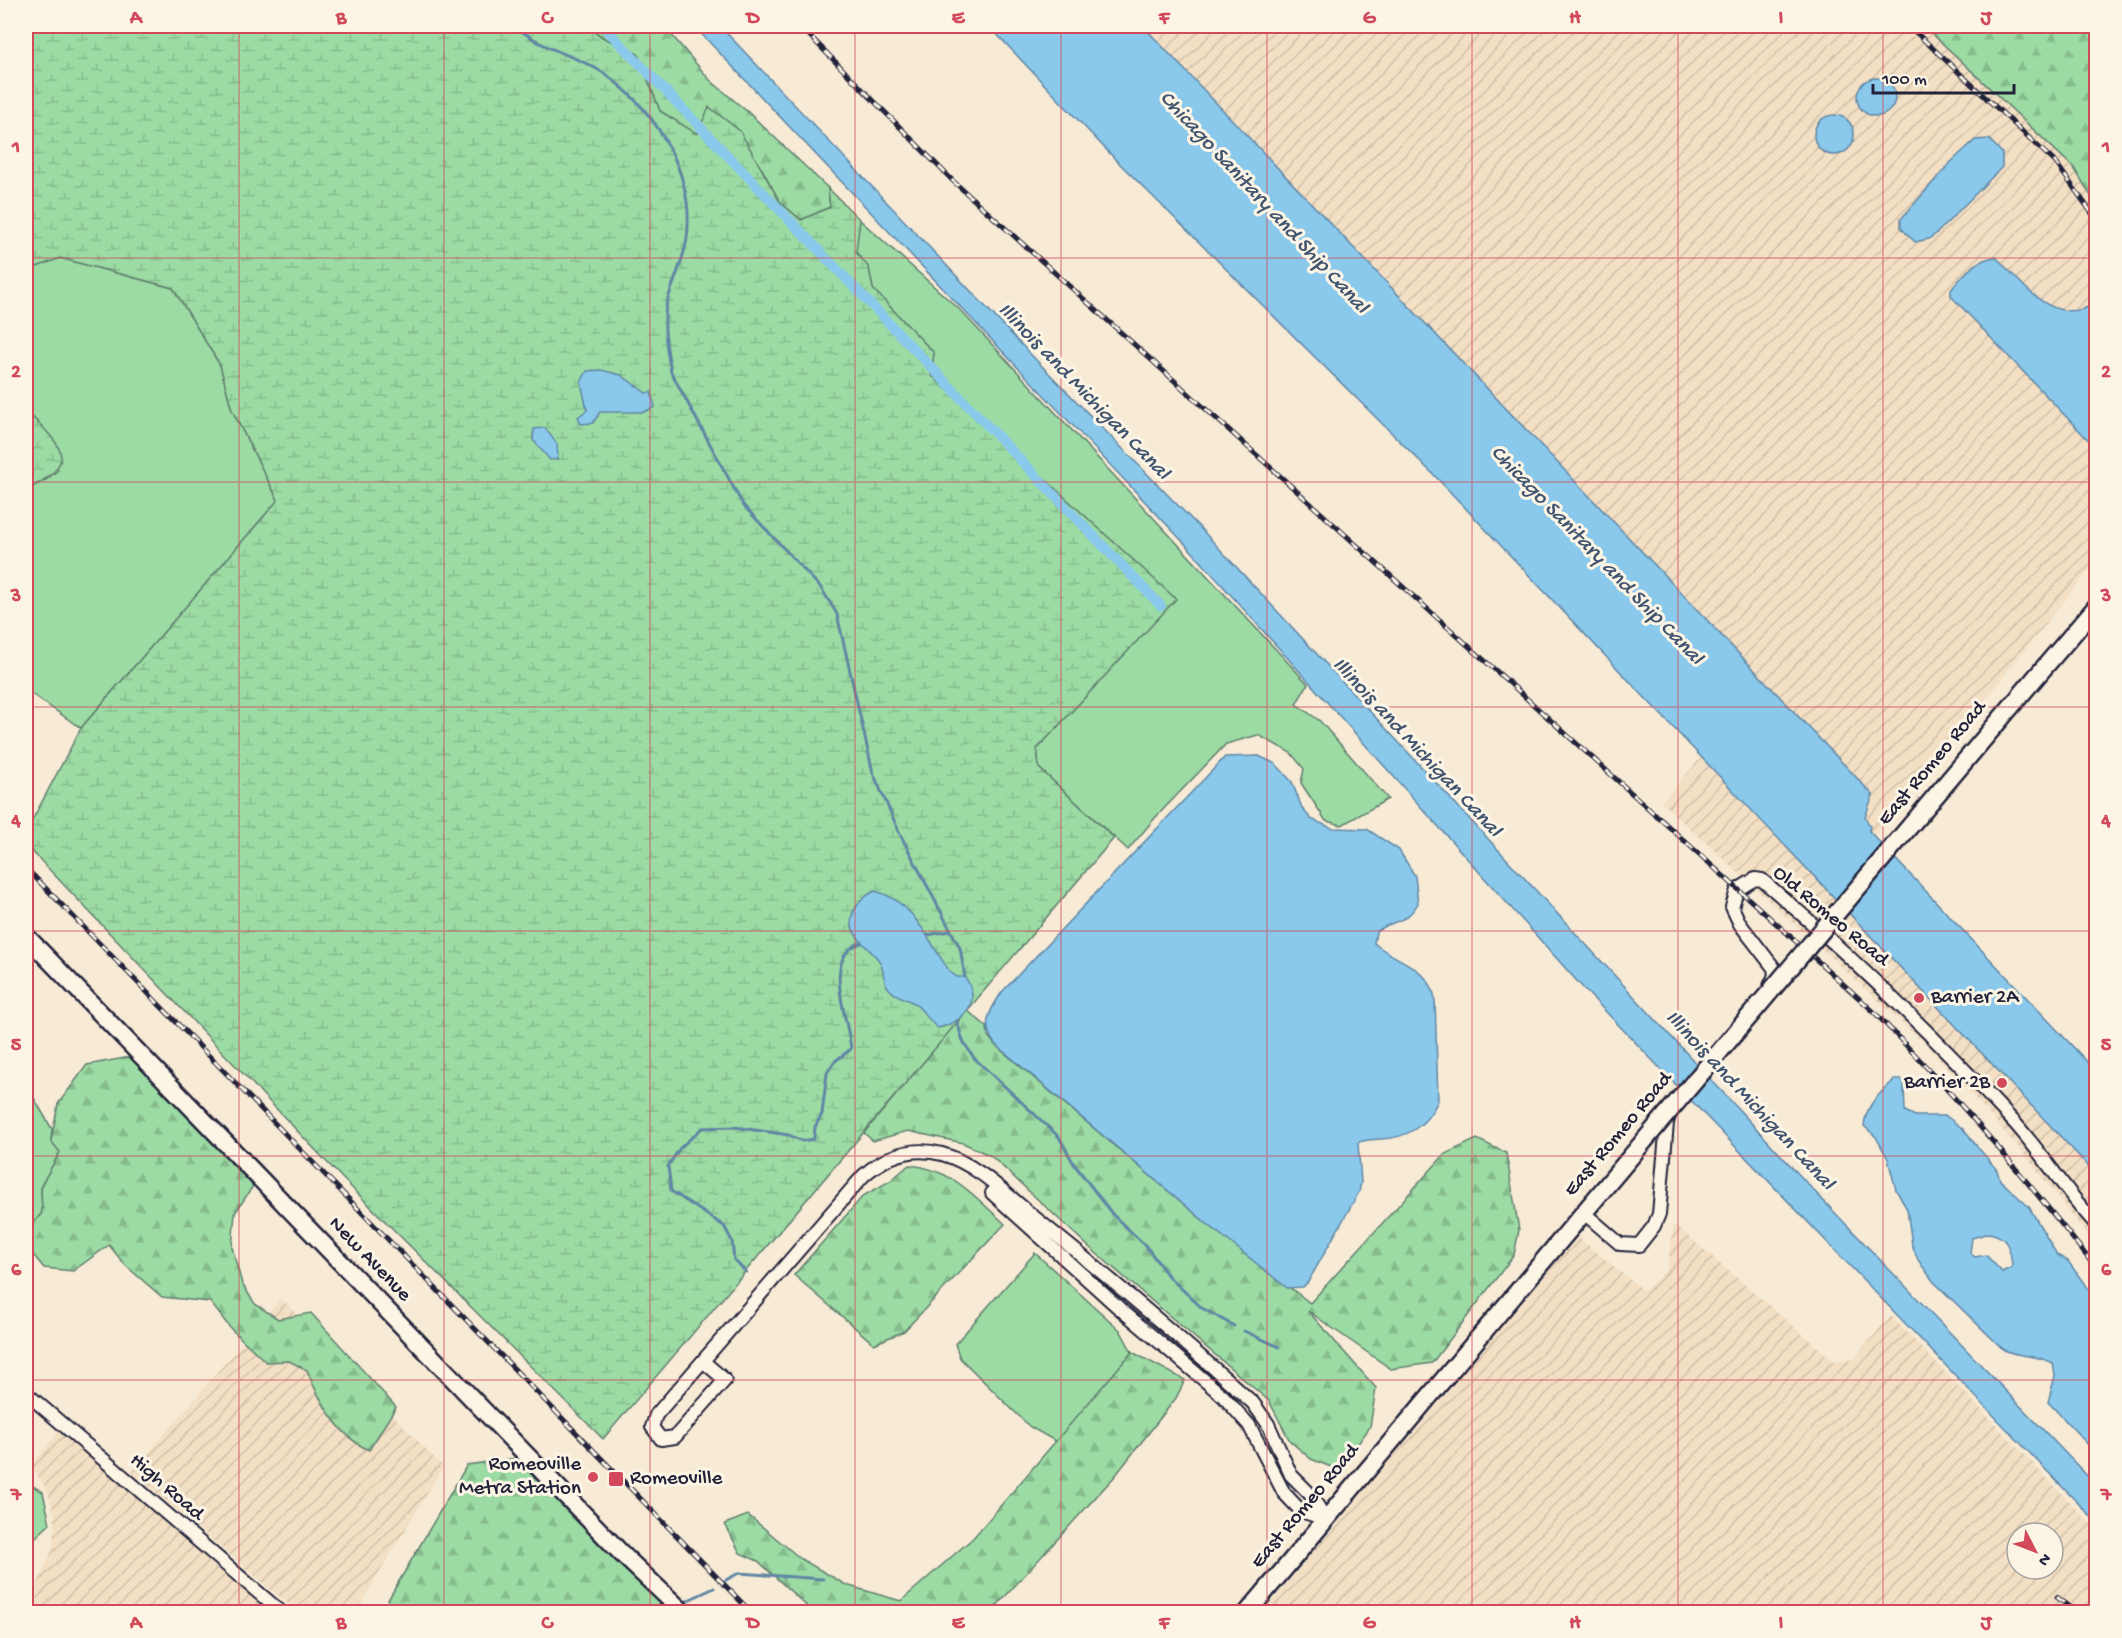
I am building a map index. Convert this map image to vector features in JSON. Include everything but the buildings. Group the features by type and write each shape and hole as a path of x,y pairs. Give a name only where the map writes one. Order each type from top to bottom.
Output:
{"main road":[{"name":"East Romeo Road","path":"1248,1612 1583,1212 2097,607"},
{"name":"New Avenue","path":"26,936 614,1545 683,1612"}],"street":[{"name":"Old Romeo Road","path":"1583,1212 1620,1244 1639,1245 1648,1235 1659,1214 1667,1123 1679,1094 1773,983 1774,968 1740,924 1732,907 1732,898 1741,885 1755,879 1762,880 1888,992 2013,1121 2097,1224"},
{"path":"704,1362 724,1380 675,1437 661,1439 652,1427 656,1415 872,1168 893,1156 924,1151 945,1155 979,1173 1123,1289 1253,1403 1268,1424 1292,1475 1312,1497 1324,1520"},
{"path":"966,1166 975,1178 1110,1300 1234,1408 1256,1437 1270,1472 1284,1493 1301,1511 1324,1520"},
{"name":"High Road","path":"26,1393 281,1612"}],"shaded area":[{"path":"1143,26 1924,26 2074,168 2096,204 2096,562 1874,836 1869,831 1870,826 1865,817 1872,795"},
{"path":"1701,758 2096,1174 2096,1246 2019,1148 1932,1050 1661,802"},
{"path":"1674,1224 1834,1361 1854,1358 1891,1316 2096,1529 2096,1612 1263,1612 1578,1237 1644,1291 1667,1270"},
{"path":"281,1298 443,1467 356,1612 298,1612 132,1472"},
{"path":"64,1425 273,1612 26,1612 53,1548 55,1516 47,1490 31,1466"}],"green space":[{"path":"26,26 588,26 602,37 638,54 660,111 697,134 709,107 740,131 780,202 801,220 830,207 828,188 860,220 856,252 869,268 873,289 934,353 931,375 1176,599 1037,749 1039,768 1114,838 603,1439 342,1178 26,845 26,832 81,728 278,500 232,410 220,365 173,288 60,258 26,271"},
{"path":"588,26 664,26 710,80 749,113 828,188 830,207 801,220 780,202 762,169 709,108 697,135 660,111 638,54 602,37"},
{"path":"1924,26 2096,26 2096,204 2074,168"},
{"path":"860,220 959,309 1308,684 1296,704 1320,721 1388,799 1342,825 1326,821 1301,783 1304,769 1291,753 1258,735 1226,744 1155,818 1128,850 1039,768 1037,749 1175,599 931,375 934,353 873,289 869,268 855,252"},
{"path":"60,258 173,288 220,365 232,410 278,500 81,728 26,690 26,490 47,479 58,470 42,427 26,411 26,271"},
{"path":"26,411 57,444 60,462 55,471 26,490"},
{"path":"967,1010 987,1027 988,1036 995,1045 1205,1222 1310,1303 1445,1154 1477,1139 1506,1153 1519,1230 1514,1255 1432,1363 1391,1369 1308,1311 1376,1388 1370,1427 1339,1470 1311,1459 1290,1441 1269,1401 1089,1247 991,1156 963,1143 908,1131 873,1141 864,1133"},
{"path":"130,1057 253,1186 235,1213 232,1247 242,1284 255,1304 278,1319 311,1313 396,1407 369,1450 358,1444 339,1427 317,1393 307,1370 289,1361 266,1362 231,1329 210,1302 162,1297 125,1265 109,1245 73,1271 44,1268 26,1246 26,1232 42,1213 41,1186 60,1152 51,1141 58,1104 87,1065"},
{"path":"31,1093 52,1129 51,1141 60,1152 41,1186 42,1213 26,1232 26,1100"},
{"path":"909,1165 938,1172 951,1178 973,1194 1005,1224 904,1331 874,1344 794,1275 863,1196 890,1181"},
{"path":"1035,1253 1120,1330 1132,1352 1057,1442 1030,1427 960,1358 955,1344"},
{"path":"1132,1352 1185,1380 1176,1398 1115,1476 991,1612 813,1612 758,1561 740,1553 725,1524 748,1515 801,1559 846,1585 901,1601 973,1538"},
{"path":"523,1457 672,1612 387,1612 388,1600 467,1465"},
{"path":"26,1482 43,1492 50,1524 26,1546"}],"water":[{"name":"Illinois and Michigan Canal","path":"694,26 720,26 1037,361 1203,531 1816,1193 2096,1485 2096,1522 1584,989 1188,547"},
{"name":"Chicago Sanitary and Ship Canal","path":"989,26 1143,26 1873,795 1865,817 1870,826 1869,831 2096,1071 2096,1174 1434,475 1115,159"},
{"path":"1876,78 1883,79 1889,84 1894,90 1894,104 1889,110 1883,115 1876,116 1869,115 1863,110 1858,104 1857,97 1858,90 1863,84 1869,79"},
{"path":"1834,115 1842,116 1848,121 1853,127 1853,143 1848,149 1842,154 1834,155 1826,154 1820,149 1815,143 1814,135 1815,127 1820,121 1826,116"},
{"path":"1989,139 2002,153 2002,167 1937,233 1929,239 1915,242 1901,228 1901,219 1950,163 1975,140"},
{"path":"1996,257 2028,290 2053,307 2066,311 2081,310 2096,303 2096,448 1951,296 1951,290 1970,268 1982,260"},
{"path":"601,370 621,375 646,393 651,392 655,407 644,412 600,412 593,423 581,424 578,417 587,410 581,382 587,371"},
{"path":"545,428 557,444 558,459 550,460 533,440 534,429"},
{"path":"1259,756 1276,764 1292,782 1302,808 1311,819 1332,828 1367,829 1399,850 1415,876 1418,903 1409,915 1376,932 1374,943 1419,972 1432,988 1435,999 1438,1101 1422,1124 1408,1133 1358,1143 1361,1182 1359,1192 1303,1287 1287,1288 1205,1222 995,1044 987,1024 991,1011 1002,992 1225,757"},
{"path":"875,891 889,896 911,913 950,972 957,977 965,977 970,986 971,1003 968,1010 955,1021 938,1028 916,1004 888,988 879,961 857,936 851,924 859,903"},
{"path":"1894,1080 1902,1080 1904,1084 1905,1111 1915,1116 1946,1116 1962,1128 1997,1170 2000,1180 2029,1207 2057,1255 2068,1261 2096,1300 2096,1453 2048,1402 2055,1376 2053,1363 2004,1350 1933,1281 1918,1260 1912,1245 1907,1209 1896,1190 1888,1159 1876,1137 1864,1126 1870,1106","holes":["1989,1233 2004,1241 2011,1255 2012,1267 2002,1272 1986,1255 1975,1257 1970,1253 1972,1238"]}],"waterway":[{"path":"475,26 516,29 605,74 646,112 671,150 685,193 688,216 686,246 668,299 665,316 665,336 671,372 743,505 821,588 837,614 873,773 901,836 960,948 965,977"},
{"path":"603,26 1161,606"},
{"path":"928,935 949,931"},
{"path":"746,1272 734,1260 732,1241 724,1226 671,1191 668,1166 680,1148 702,1128 734,1127 789,1135 802,1141 814,1139 815,1127 822,1114 827,1073 834,1062 851,1049 842,1006 839,975 842,961 849,950 861,943"},
{"path":"957,1022 963,1041 974,1058 1059,1137 1074,1164 1113,1215 1145,1245 1169,1277 1202,1308 1234,1326"},
{"path":"1244,1331 1279,1347"},
{"path":"724,1581 739,1573 823,1579"},
{"path":"682,1603 714,1588"}],"railway":[{"path":"800,26 953,181 1872,1010 1988,1136 2096,1268"},
{"path":"1909,26 2056,163 2096,219"},
{"path":"26,868 751,1612"},
{"path":"2057,1597 2075,1612"}],"place":[{"name":"Barrier 2A","path":"1919,998"},
{"name":"Barrier 2B","path":"2002,1083"},
{"name":"Romeoville Metra Station","path":"593,1477"},
{"name":"Romeoville","path":"616,1479"}]}
